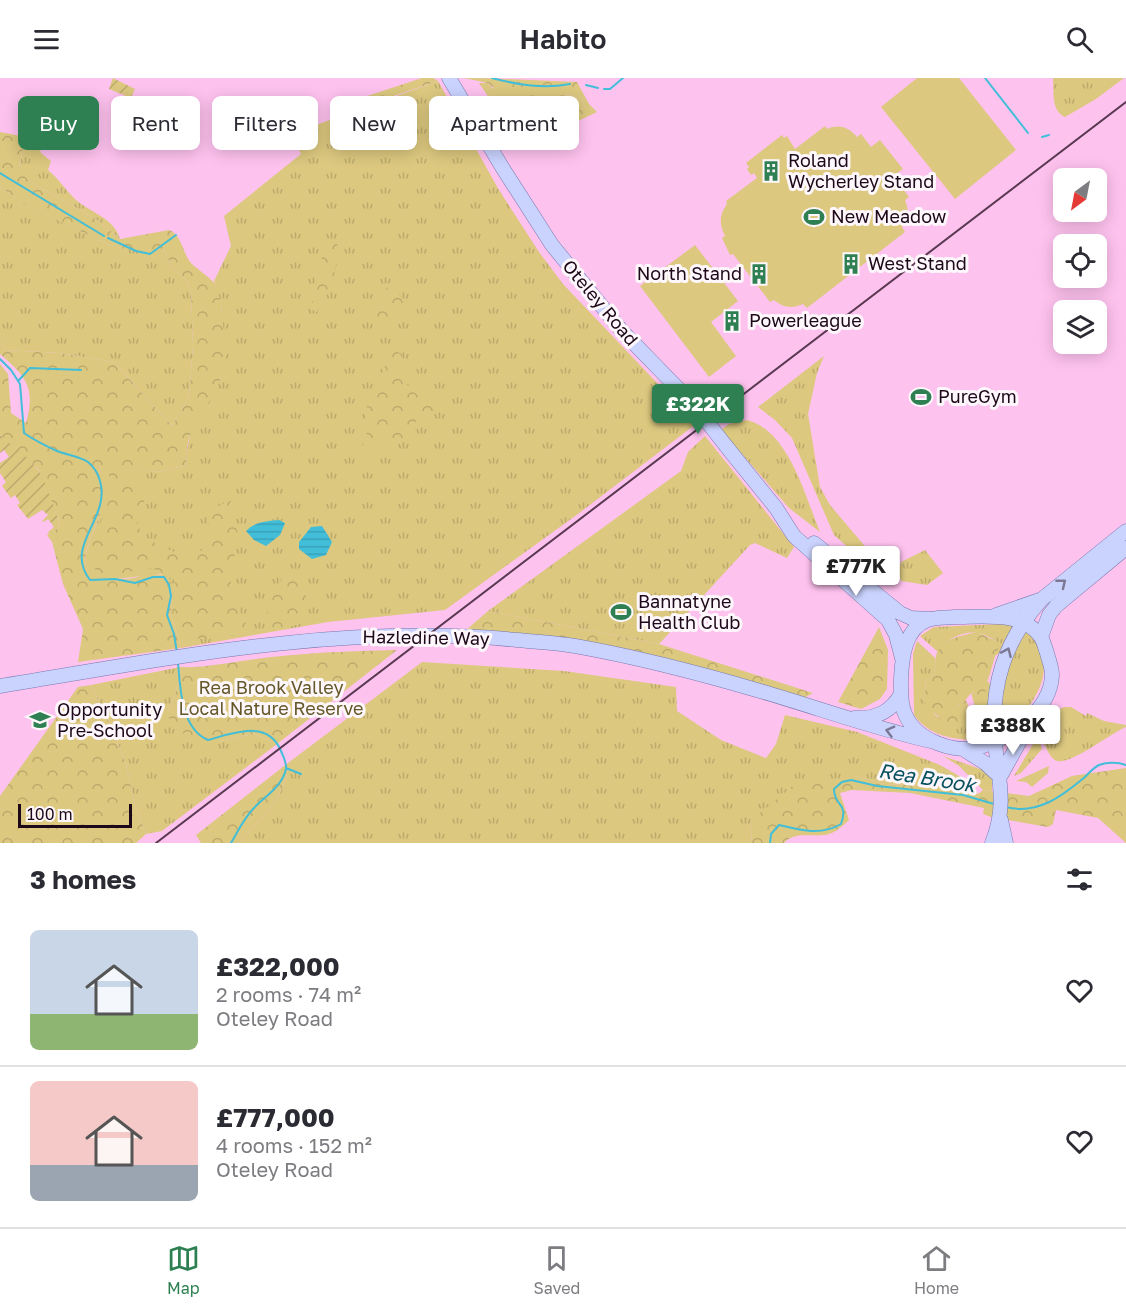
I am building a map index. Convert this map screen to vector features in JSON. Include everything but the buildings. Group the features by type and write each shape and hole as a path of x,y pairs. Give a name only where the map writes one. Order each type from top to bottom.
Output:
{"main road":[{"name":"Oteley Road","path":"449,78 502,167 567,265 622,331 694,405 776,508 794,536 888,620 896,635 903,660"},
{"name":"Oteley Road","path":"776,508 814,544 900,613 912,618 930,619 991,617"},
{"path":"1006,843 1001,818 995,741 996,685 1001,664 1022,622 1042,599 1126,531"},
{"path":"1041,637 1049,615 1056,606 1126,548"},
{"path":"991,617 1042,599"},
{"path":"991,617 1022,622 1031,627 1041,637 1052,666 1052,680 1044,699 1000,783"},
{"path":"930,619 911,633 903,660 902,694 906,716 913,727 921,735 935,742"},
{"name":"Hazledine Way","path":"0,686 274,643 383,635 441,634 573,646 663,665 963,749"},
{"name":"Hazledine Way","path":"846,718 859,719 880,715 895,705 902,694"},
{"path":"963,749 982,747 1004,737 1034,715"},
{"path":"963,749 985,763 1000,783"},
{"path":"992,843 1001,818"}],"green space":[{"path":"113,78 135,89 132,96 126,96 109,89"},
{"path":"422,78 433,78 438,81 394,96 367,96"},
{"path":"464,78 577,82 589,104 597,112 579,121 579,110 585,108 579,96 511,96 500,94 488,83"},
{"path":"917,78 959,78 1016,150 955,199 881,107"},
{"path":"1053,78 1124,78 1096,99 1065,117 1055,106"},
{"path":"438,81 446,96 429,96 429,150 477,150 499,190 539,252 563,284 696,424 578,514 445,610 328,622 181,648 171,614 172,588 161,574 107,579 92,576 87,571 86,555 103,500 103,482 99,465 159,472 187,465 186,454 192,427 221,379 222,310 214,281 231,246 224,216 301,154 299,150 318,150 318,124 330,120 330,150 417,150 417,96 396,96"},
{"path":"479,83 488,83 492,88 523,96 488,96"},
{"path":"579,98 582,100 585,108 579,110"},
{"name":"New Meadow","path":"825,126 827,129 844,127 857,137 861,134 871,147 880,140 903,169 893,176 909,197 905,200 908,214 902,227 905,232 807,308 803,304 788,307 774,300 770,302 733,254 730,255 722,238 725,236 721,216 727,204 726,201 757,178 754,173 751,175 746,163 782,135 784,138 787,136 795,149"},
{"path":"0,132 18,135 18,150 23,150 19,167 31,182 97,220 120,239 169,230 173,232 191,263 214,282 217,289 225,338 225,364 216,389 189,440 187,465 159,472 99,466 104,481 105,497 88,546 85,565 91,575 109,579 133,578 146,574 169,577 172,588 171,614 181,648 78,662 83,629 63,584 52,542 47,535 59,527 60,523 38,469 10,446 0,434 0,364 8,374 11,413 26,423 30,401 22,376 0,354 0,343 6,350 59,353 114,362 172,426 189,397 193,346 191,291 186,280 172,267 163,248 152,254 111,246 20,202 0,186"},
{"path":"23,150 40,150 51,161 48,170 74,198 112,225 120,239 97,220 31,182 19,168"},
{"path":"0,186 19,201 111,246 163,248 172,267 186,280 191,291 193,346 189,397 172,426 114,362 59,353 6,350 0,343"},
{"path":"330,240 338,245 335,271 330,288 317,312 311,309 315,282"},
{"path":"695,245 738,301 711,322 736,356 709,377 640,286"},
{"path":"392,280 404,303 404,311 393,314 391,324 382,328 376,313 375,296 384,292"},
{"path":"388,348 402,354 401,366 395,371 405,383 438,407 436,413 426,410 420,414 415,433 391,444 375,446 371,457 361,450 367,437 365,411 385,366 378,350"},
{"path":"824,356 817,373 808,414 820,487 830,505 885,570 852,551 834,535 792,438 775,420 758,407"},
{"path":"747,420 762,426 785,451 794,467 820,532 789,508 721,430 729,424"},
{"path":"0,434 30,461 42,476 60,524 49,534 48,532 54,527 48,519 42,521 48,515 42,510 28,519 17,505 20,503 15,495 11,498 2,486 6,482 0,473 0,463 9,457 4,450 0,453"},
{"path":"705,436 794,547 787,558 755,543 750,545 659,644 488,611 681,471 688,452"},
{"path":"109,471 121,471 141,487 146,511 136,524 146,538 183,556 199,553 208,545 211,534 206,513 230,500 236,519 238,538 230,566 230,576 237,605 247,626 239,635 183,640 173,614 178,593 173,577 151,568 107,576 89,566 92,546 109,500"},
{"path":"925,550 943,573 927,585 901,581 898,571 901,562"},
{"path":"282,579 299,581 308,601 309,611 306,622 282,629 264,630 268,606"},
{"path":"488,611 659,644 813,693 804,698 681,664 465,631"},
{"path":"1002,624 1015,626 1002,651 995,656 988,681 989,667 1001,644 973,632 955,636 938,652 920,636 934,627"},
{"path":"879,627 888,650 887,689 880,699 861,709 838,702"},
{"path":"1024,629 1036,642 1043,656 1044,671 1034,699 1024,713 1000,734 1003,677"},
{"path":"977,632 1002,644 991,663 984,699 972,692 964,702 958,705 964,718 962,724 955,729 935,714 923,699 925,681 936,674 937,654 945,643 959,636"},
{"path":"917,641 935,658 936,674 925,681 923,699 936,716 947,720 957,706 966,700 977,730 978,740 960,739 935,732 927,728 914,715 913,654"},
{"name":"Rea Brook Valley Local Nature Reserve","path":"397,650 277,744 254,734 220,741 196,740 171,727 168,712 181,677 180,667 304,654"},
{"path":"422,662 564,671 676,687 677,711 721,740 766,758 776,744 785,715 857,732 940,765 966,780 978,794 954,787 884,784 857,776 750,821 752,843 239,843 264,816 278,796 287,775 288,763"},
{"path":"180,667 181,677 168,712 220,741 254,734 277,744 162,831 146,834 134,801 126,764 91,685"},
{"path":"988,681 993,689 994,736 985,739 971,693 979,696"},
{"path":"91,685 126,764 134,801 146,834 136,843 0,843 0,796 78,687"},
{"path":"1064,707 1071,707 1086,716 1087,713 1104,721 1126,725 1126,727 1081,754 1057,761 1048,752 1040,732 1056,711"},
{"path":"1038,736 1042,749 1021,773 1014,776"},
{"path":"943,756 986,771 992,778 992,791 983,790 959,766"},
{"name":"Rea Brook Valley Local Nature Reserve","path":"288,763 287,775 278,796 264,816 239,843 201,843 196,835"},
{"path":"1049,766 1048,773 1032,787 1026,782 1016,781"},
{"path":"1126,768 1126,843 1098,818 1056,810 1053,824 1048,827 991,817 983,814 984,808 910,793 852,790 840,793 849,820 835,831 825,835 793,837 784,843 752,843 750,821 795,784 857,776 884,784 954,787 978,794 983,790 1029,796 1072,776"}],"water":[{"path":"279,520 285,523 280,535 266,546 254,540 246,531 257,524"},
{"path":"322,526 332,542 326,555 312,559 299,549 299,542 311,527"}],"waterway":[{"path":"492,78 531,86 570,84"},
{"path":"604,89 610,89 623,78"},
{"path":"985,78 1028,133"},
{"path":"586,85 598,88"},
{"path":"1042,137 1049,135"},
{"path":"0,173 104,236"},
{"path":"108,238 136,251 150,254 176,235"},
{"name":"Rea Brook","path":"0,359 20,384 24,433 57,451 88,462 96,470 102,495 84,543 82,555 83,567 90,580 115,579 135,583 153,577 164,577 169,585 171,596 167,615 174,634 177,653"},
{"path":"19,380 30,368 81,370"},
{"name":"Rea Brook","path":"178,662 187,717 199,735 208,740 239,732 259,732 275,741 285,762 286,769 281,781 250,812 231,843"},
{"name":"Rea Brook","path":"1006,807 1017,809 1038,806 1067,791 1099,765 1105,763 1126,765"},
{"path":"286,768 301,774"},
{"name":"Rea Brook","path":"770,843 771,834 779,825 818,831 841,824 843,812 834,789 842,782 851,780 877,786 963,795 994,804"}],"railway":[{"path":"156,843 1126,102"}],"place":[{"name":"Roland Wycherley Stand","path":"771,171"},
{"name":"New Meadow","path":"814,217"},
{"name":"West Stand","path":"851,264"},
{"name":"North Stand","path":"759,274"},
{"name":"Powerleague","path":"732,321"},
{"name":"PureGym","path":"921,397"},
{"name":"Bannatyne Health Club","path":"621,612"},
{"name":"Opportunity Pre-School","path":"40,720"}]}
